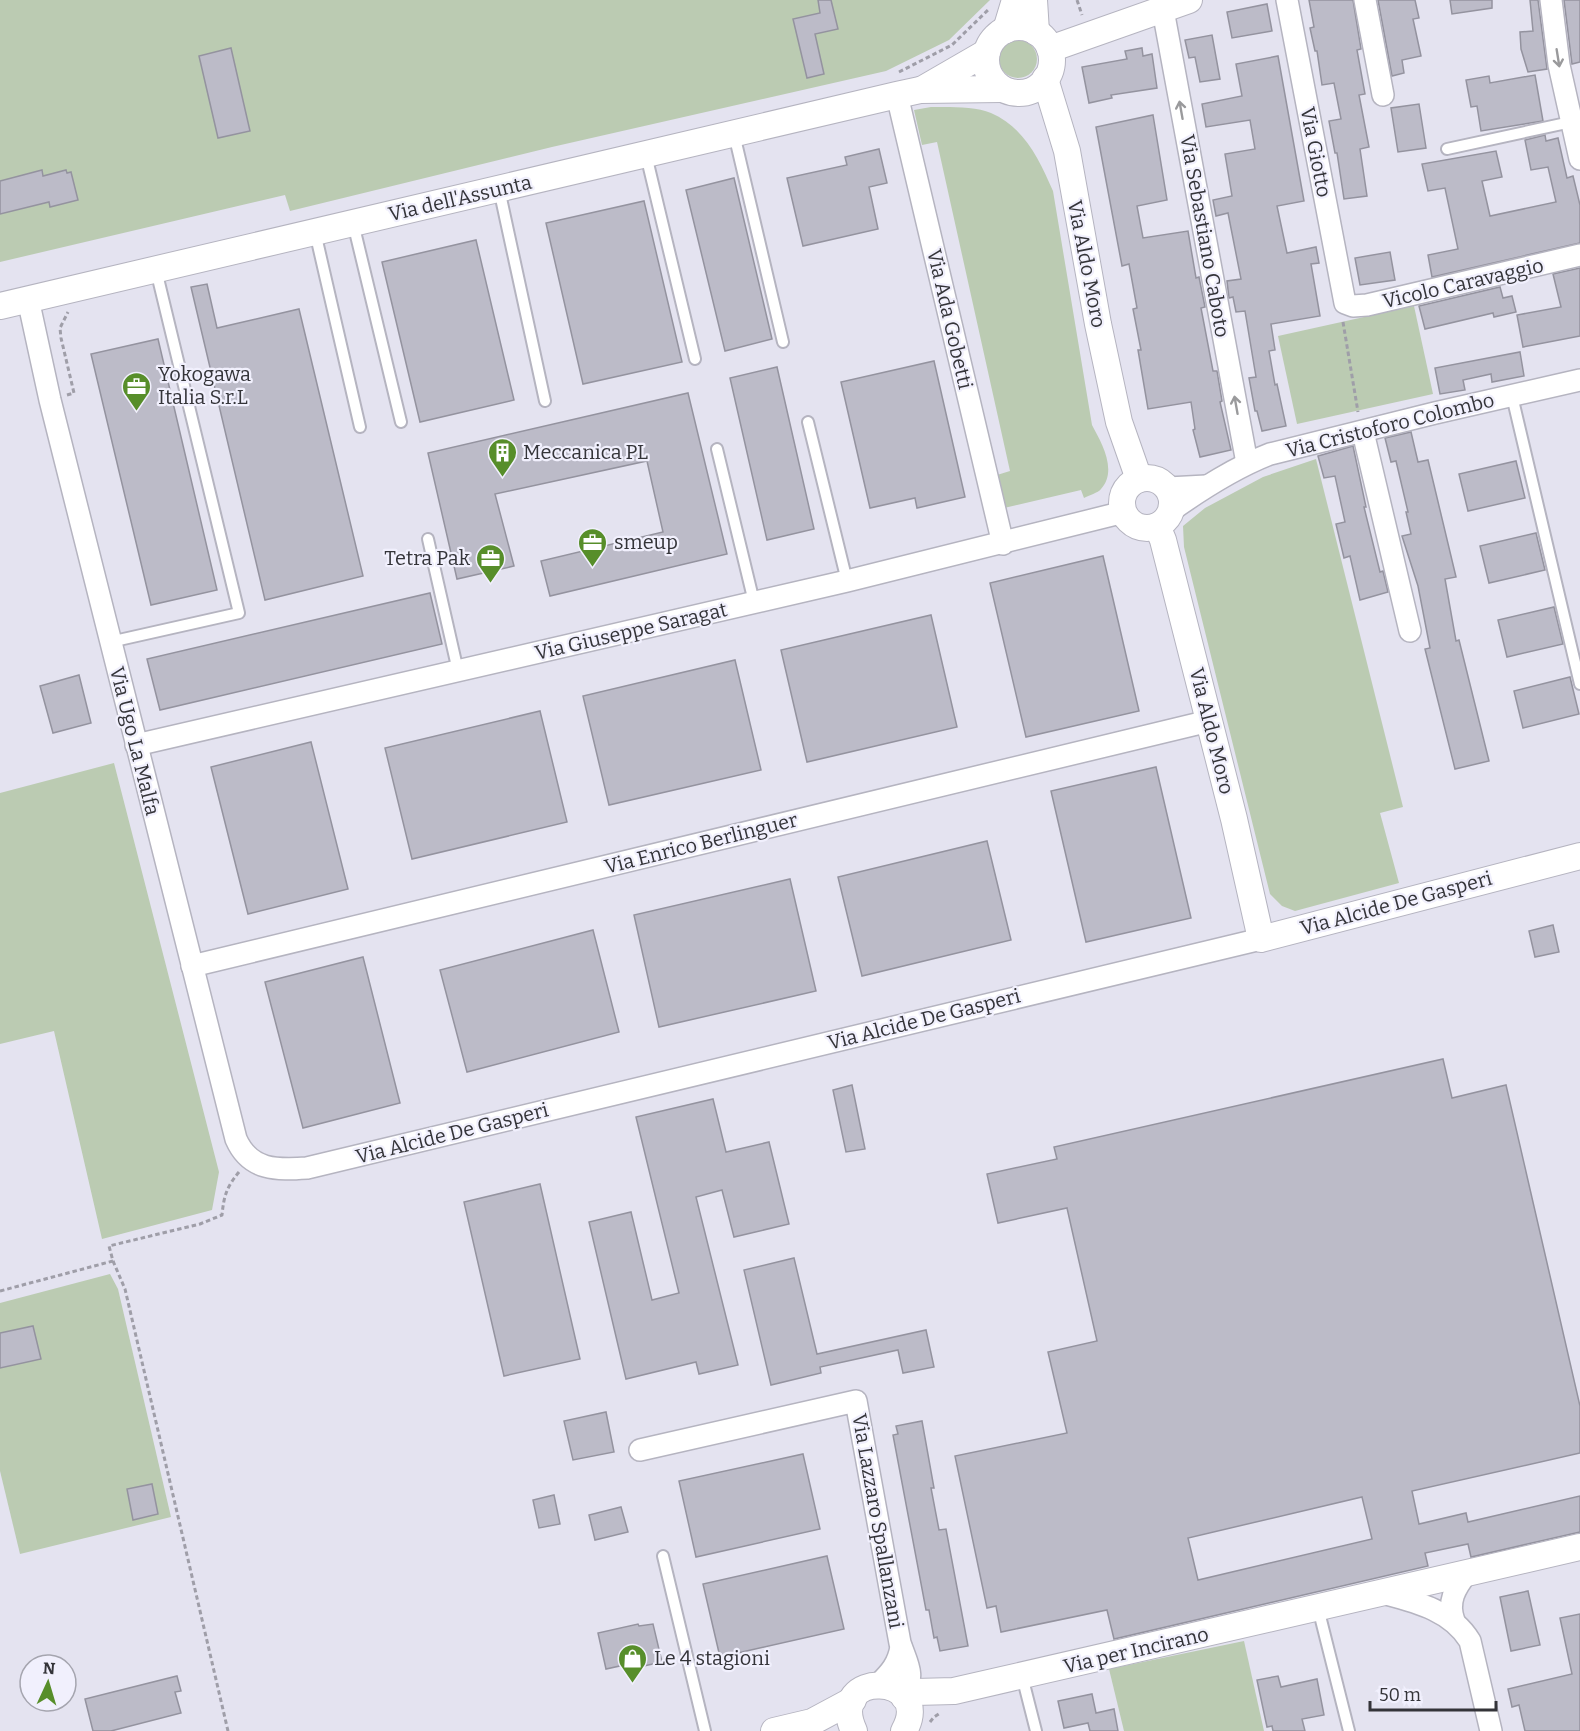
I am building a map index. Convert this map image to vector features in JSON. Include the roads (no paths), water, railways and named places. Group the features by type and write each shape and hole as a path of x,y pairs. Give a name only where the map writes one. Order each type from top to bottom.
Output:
{"street":[{"path":"1006,30 1015,0"},
{"path":"1035,0 1043,41 1052,59 1046,79 1036,88 1025,92 1007,90 994,82 988,73 987,52 991,43 1006,30 1016,27 1027,28 1043,41"},
{"path":"1043,41 1189,0"},
{"name":"Via Giotto","path":"1287,0 1345,303"},
{"path":"1365,0 1383,95"},
{"path":"1551,0 1559,65 1580,159"},
{"name":"Via Sebastiano Caboto","path":"1163,9 1247,463"},
{"name":"Via dell'Assunta","path":"909,93 987,52"},
{"name":"Via Aldo Moro","path":"1046,79 1066,152 1119,422 1138,479"},
{"name":"Via dell'Assunta","path":"0,306 909,93 1007,90"},
{"name":"Via Aldo Moro","path":"1007,90 1042,117 1066,152"},
{"name":"Via Ada Gobetti","path":"909,93 1003,543"},
{"name":"Vicolo Caravaggio","path":"1345,303 1353,306 1368,305 1580,255"},
{"name":"Via Ugo La Malfa","path":"28,299 50,400 236,1139 241,1151 260,1165"},
{"name":"Via Cristoforo Colombo","path":"1166,508 1247,463 1294,448 1580,380"},
{"path":"1363,432 1410,631"},
{"path":"1155,478 1166,508 1142,527 1134,524 1124,513 1122,505 1126,489 1138,479 1155,478"},
{"name":"Via Aldo Moro","path":"1166,508 1163,540 1261,939"},
{"name":"Via Giuseppe Saragat","path":"136,745 847,581 1124,513"},
{"name":"Via Enrico Berlinguer","path":"192,966 1209,721"},
{"name":"Via Alcide De Gasperi","path":"260,1165 307,1168 1261,939 1580,856"},
{"name":"Via Lazzaro Spallanzani","path":"640,1450 856,1401 901,1647 909,1664 910,1684 904,1697"},
{"name":"Via per Incirano","path":"904,1697 915,1692 954,1691 1022,1676 1580,1547"},
{"path":"1454,1621 1450,1611 1452,1598 1457,1585 1467,1573"},
{"path":"1382,1593 1421,1604 1454,1621 1462,1629 1470,1641 1491,1731"},
{"name":"Via Lazzaro Spallanzani","path":"879,1684 894,1670 901,1647"},
{"path":"774,1731 812,1722 853,1700 869,1686 879,1684 893,1688 904,1697 909,1715 906,1728"},
{"name":"Via per Incirano","path":"906,1728 922,1711 954,1691"},
{"path":"853,1700 850,1721 854,1731"},
{"path":"812,1722 844,1731"}],"lane":[{"path":"1447,149 1571,122"},
{"path":"734,134 783,342"},
{"path":"645,154 695,359"},
{"path":"498,189 545,401"},
{"path":"353,223 401,422"},
{"path":"315,232 360,428"},
{"path":"110,642 238,613 156,270"},
{"path":"1512,396 1580,684"},
{"path":"808,422 847,581"},
{"path":"717,449 754,602"},
{"path":"428,538 458,671"},
{"path":"663,1556 705,1731"},
{"path":"1318,1608 1349,1731"},
{"path":"1022,1676 1036,1731"}],"place":[{"name":"Yokogawa Italia S.r.L","path":"137,412"},
{"name":"Meccanica PL","path":"502,478"},
{"name":"smeup","path":"593,568"},
{"name":"Tetra Pak","path":"491,584"},
{"name":"Le 4 stagioni","path":"633,1684"}]}
